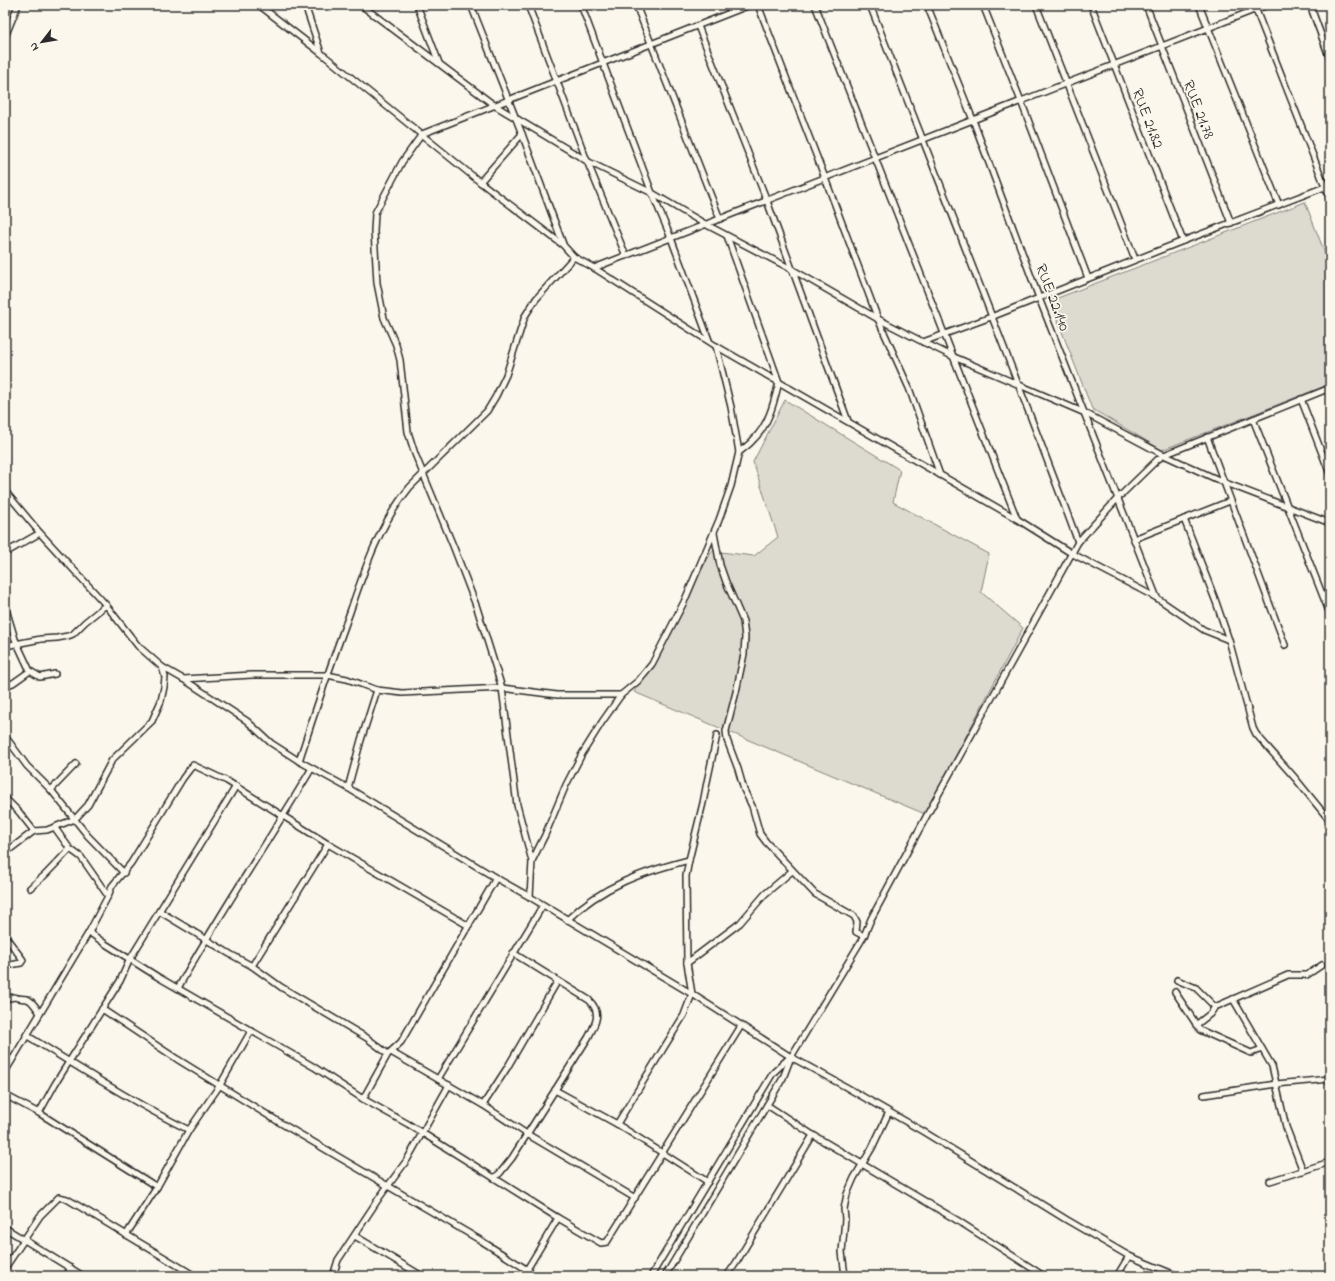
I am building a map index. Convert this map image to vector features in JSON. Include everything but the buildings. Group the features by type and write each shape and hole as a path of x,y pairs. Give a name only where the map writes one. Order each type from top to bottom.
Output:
{"street":[{"path":"5,37 18,5"},
{"path":"259,5 321,53 480,182 563,245 574,257 594,268 716,346 1017,519 1072,553 1157,598 1204,630 1229,640"},
{"path":"305,5 321,53"},
{"path":"361,5 494,105 516,119 587,161 652,193 727,236 794,270 878,319 954,357 1085,413 1164,455 1223,482 1330,523"},
{"path":"417,5 439,64"},
{"path":"471,5 522,134 563,245"},
{"path":"528,5 587,161 626,256"},
{"path":"581,5 604,62 652,193 671,238 708,340"},
{"path":"636,5 650,44 720,219"},
{"path":"530,897 532,861 517,805 502,688 477,608 424,473 415,454 408,432 400,360 396,345 384,318 377,283 374,231 375,213 402,162 422,134 750,5"},
{"path":"758,5 878,319 909,388 940,475"},
{"path":"815,5 1017,519"},
{"path":"870,5 991,317 1020,386 1078,542"},
{"name":"RUE 22.140","path":"928,5 1157,598"},
{"path":"983,5 1088,278"},
{"path":"1036,5 1136,260"},
{"name":"RUE 21.82","path":"1091,5 1183,241"},
{"name":"RUE 21.78","path":"1146,5 1231,223"},
{"path":"1199,5 1279,205"},
{"path":"594,268 1208,28 1255,7 1267,5"},
{"path":"1310,5 1330,59"},
{"path":"1255,7 1328,186 1330,199"},
{"path":"698,26 794,270 848,421"},
{"path":"480,182 522,134"},
{"path":"923,342 1328,186"},
{"path":"727,236 779,382 774,403 765,424 754,439 739,452"},
{"path":"300,761 327,675 368,562 388,517 400,499 424,473 487,411 506,375 525,316 536,299 574,257"},
{"path":"532,861 545,835 566,785 582,754 621,695 638,681 652,664 684,602 702,557 714,533 730,486 739,452 731,407 716,346"},
{"path":"665,1276 783,1078 791,1057 864,936 871,919 926,817 1078,542 1118,498 1164,455 1330,388"},
{"path":"1301,400 1330,474"},
{"path":"1253,418 1330,614"},
{"path":"1207,437 1284,645"},
{"path":"5,491 40,533 106,605 138,646 162,667 247,721 271,743 692,994 791,1057 889,1112 1031,1199 1129,1256 1177,1276"},
{"path":"1134,539 1230,500"},
{"path":"1184,519 1229,640 1248,711 1256,734 1296,778 1330,821"},
{"path":"5,553 40,533"},
{"path":"714,533 720,565 743,621 744,654 726,731 727,740 744,790 752,806 760,834 792,871 815,894 851,913 856,919 856,932 864,936"},
{"path":"5,646 41,639 68,636 106,605"},
{"path":"5,606 17,644 30,671 40,677 55,674"},
{"path":"5,798 19,812 34,831 40,832 55,828 75,818 94,797 112,760 122,748 132,741 152,721 161,701 164,687 165,678 162,667"},
{"path":"5,686 13,683 30,671"},
{"path":"183,679 252,675 327,675 347,679 377,690 402,693 502,688 557,694 621,695"},
{"path":"348,788 377,690"},
{"path":"617,1124 684,1015 692,994 687,962 686,883 688,860 703,803 717,735"},
{"path":"5,736 27,766 51,790 88,836 124,873"},
{"path":"51,790 76,764"},
{"path":"5,1072 89,932 112,886 124,873 183,778 193,765 236,786 328,844 469,926"},
{"path":"178,988 312,768"},
{"path":"39,1113 55,1084 120,981 130,959 236,786"},
{"path":"55,828 70,849 81,857 108,896"},
{"path":"5,853 34,831"},
{"path":"252,966 328,844"},
{"path":"30,888 70,849"},
{"path":"567,920 591,899 614,886 662,867 688,860"},
{"path":"687,962 740,923 765,894 792,871"},
{"path":"364,1099 389,1053 401,1042 496,878"},
{"path":"438,1079 543,905"},
{"path":"159,911 252,966 286,990 367,1038 389,1053 483,1105 527,1134 635,1198"},
{"path":"89,932 130,959 314,1067 601,1243 607,1242 741,1026"},
{"path":"5,936 23,960 21,963 5,966"},
{"path":"494,1178 512,1158 593,1029 597,1018 595,1006 589,1000 557,982 513,953"},
{"path":"1196,1026 1210,1014 1215,1007 1288,976 1307,975 1322,965"},
{"path":"1176,980 1196,988 1215,1007"},
{"path":"483,1105 507,1068 557,982"},
{"path":"1175,992 1196,1026 1202,1032 1251,1053 1262,1049"},
{"path":"5,999 14,996 20,1000 28,999 40,1013"},
{"path":"1233,999 1272,1066 1286,1127 1303,1171"},
{"path":"102,1009 171,1055 279,1122 480,1240 537,1276"},
{"path":"126,1235 157,1187 189,1130 220,1085 251,1031"},
{"path":"26,1035 69,1063 158,1115 189,1130"},
{"path":"5,1056 12,1060"},
{"path":"651,1276 773,1072 791,1057"},
{"path":"1204,1095 1276,1084 1330,1079"},
{"path":"333,1276 338,1260 379,1198 407,1160 449,1085"},
{"path":"555,1090 617,1124 708,1182"},
{"path":"5,1095 39,1113 157,1187"},
{"path":"767,1105 812,1134 960,1222 1044,1276"},
{"path":"845,1276 842,1252 845,1219 844,1206 852,1183 872,1148 889,1112"},
{"path":"727,1276 812,1134"},
{"path":"1270,1181 1330,1162"},
{"path":"5,1268 40,1216 60,1197 67,1199 195,1276"},
{"path":"523,1276 558,1218"},
{"path":"5,1228 83,1276"},
{"path":"355,1236 422,1276"},
{"path":"1117,1276 1129,1256"},
{"path":"66,1276 71,1268"}],"shaded area":[{"path":"1305,202 1330,266 1330,384 1162,450 1092,409 1050,301"},
{"path":"785,400 900,470 893,502 989,554 981,592 1023,628 925,814 634,692 712,551 754,556 778,537 753,462"}]}
